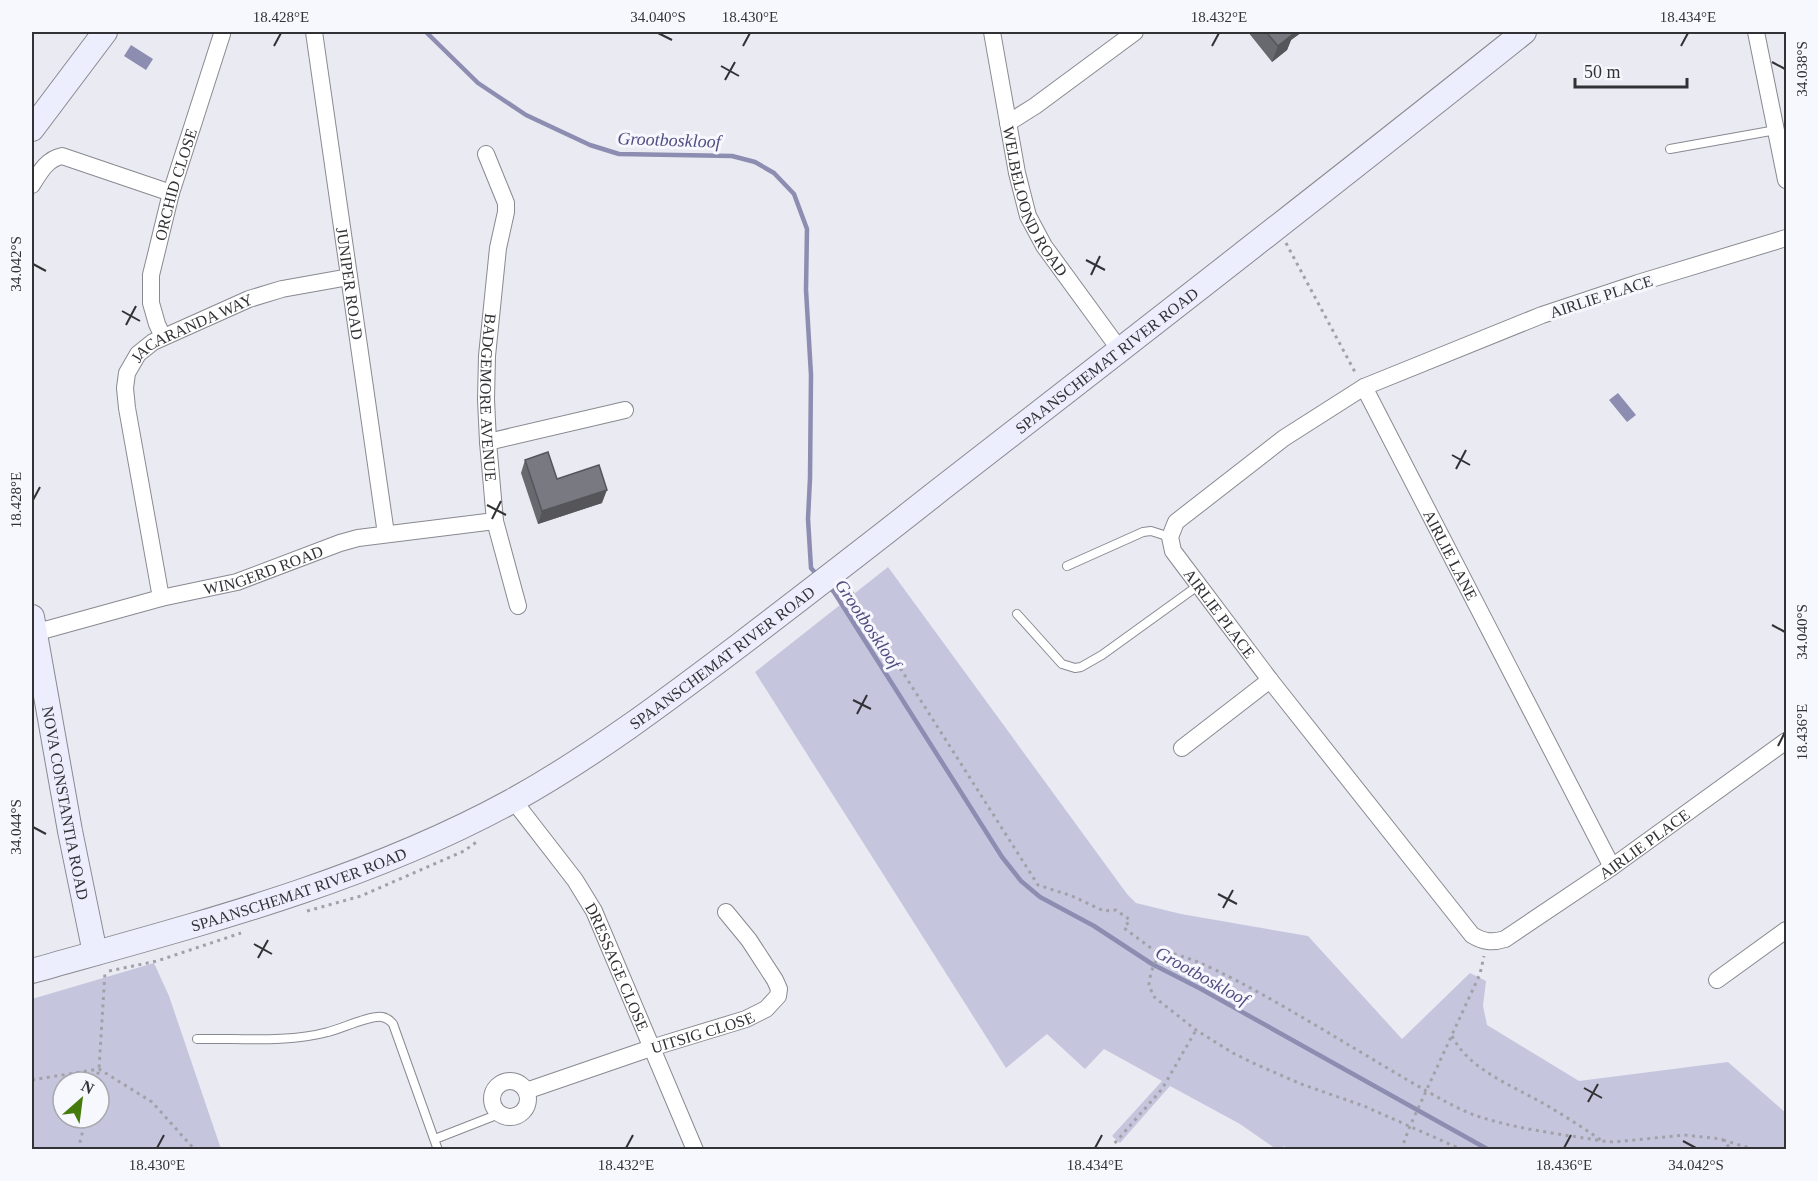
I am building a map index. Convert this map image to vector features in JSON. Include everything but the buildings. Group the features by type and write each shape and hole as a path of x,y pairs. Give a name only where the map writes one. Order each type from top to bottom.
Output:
{"main road":[{"path":"32,129 105,32"},
{"name":"SPAANSCHEMAT RIVER ROAD","path":"32,971 100,962 375,865 444,835 513,800 594,750 662,704 830,581 1524,32"},
{"name":"NOVA CONSTANTIA ROAD","path":"33,625 70,831 100,962"}],"street":[{"name":"JUNIPER ROAD","path":"315,32 386,534"},
{"name":"WELBELOOND ROAD","path":"992,32 1017,173 1028,216 1044,246 1120,350"},
{"path":"1008,123 1035,106 1135,32"},
{"path":"1756,32 1786,180"},
{"name":"ORCHID CLOSE","path":"163,337 153,313 150,290 154,260 171,193 222,34"},
{"name":"BADGEMORE AVENUE","path":"486,154 506,202 498,248 487,356 488,442 495,521 518,606"},
{"path":"32,185 51,160 62,156 171,193"},
{"name":"AIRLIE PLACE","path":"1786,238 1542,315 1364,387 1284,438 1215,491 1176,522 1170,537 1173,551 1270,680 1472,935 1486,942 1505,939 1611,867 1786,741"},
{"name":"JACARANDA WAY","path":"161,598 127,408 125,380 129,367 148,345 256,296 349,277"},
{"name":"AIRLIE LANE","path":"1364,387 1611,867"},
{"path":"488,442 625,410"},
{"name":"WINGERD ROAD","path":"33,625 237,582 340,543 386,534 495,521"},
{"path":"1182,748 1270,680"},
{"name":"DRESSAGE CLOSE","path":"513,800 584,894 603,931 695,1149"},
{"name":"UITSIG CLOSE","path":"526,1091 651,1048 746,1019 766,1009 778,996 779,988 749,940 726,912"},
{"path":"1717,980 1786,930"},
{"path":"504,1081 517,1082 526,1091 527,1103 521,1113 511,1117 499,1114 491,1096 494,1090 504,1081"}],"lane":[{"path":"1670,149 1776,130"},
{"path":"1067,566 1143,532 1150,531 1170,537"},
{"path":"1017,614 1062,664 1075,668 1102,655 1199,585"},
{"path":"197,1039 290,1039 329,1032 380,1016 386,1018 393,1024 438,1149"},
{"path":"435,1138 499,1114"}],"path":[{"path":"1286,243 1364,387"},
{"path":"830,581 1038,885 1072,896 1104,911 1116,910 1130,920 1124,928 1159,954"},
{"path":"1401,1149 1480,974 1486,942"},
{"path":"1159,954 1172,953 1207,965 1342,1040 1427,1092 1473,1114 1537,1131 1603,1141 1614,1142 1684,1135 1722,1139 1756,1149"},
{"path":"1159,954 1151,972 1149,984 1153,996 1196,1030 1251,1062 1301,1084 1364,1106 1463,1149"},
{"path":"99,1069 100,962"},
{"path":"1112,1149 1162,1089 1196,1030"},
{"path":"1452,1036 1456,1044 1479,1066 1603,1141"},
{"path":"32,1080 99,1069 153,1102 195,1149"},
{"path":"78,1149 83,1130"},
{"path":"1722,1139 1732,1149"}],"shaded area":[{"path":"131,45 153,59 146,70 124,56"},
{"path":"1618,393 1636,415 1627,422 1609,400"},
{"path":"888,567 1127,894 1136,903 1181,914 1308,936 1402,1039 1470,973 1486,981 1483,1006 1487,1025 1579,1081 1728,1062 1786,1113 1786,1149 1289,1150 1284,1146 1276,1149 1240,1124 1170,1086 1120,1143 1112,1136 1162,1081 1104,1049 1085,1069 1047,1034 1006,1068 755,672"},
{"path":"154,963 169,996 221,1149 32,1149 32,999"}],"waterway":[{"name":"Grootboskloof","path":"426,32 478,83 526,115 590,145 619,154 732,156 755,162 774,173 794,194 807,229 806,290 811,375 808,519 811,568 818,576"},
{"name":"Grootboskloof","path":"828,586 834,592 1002,857 1021,881 1040,897 1094,926 1152,964 1489,1150"}]}
